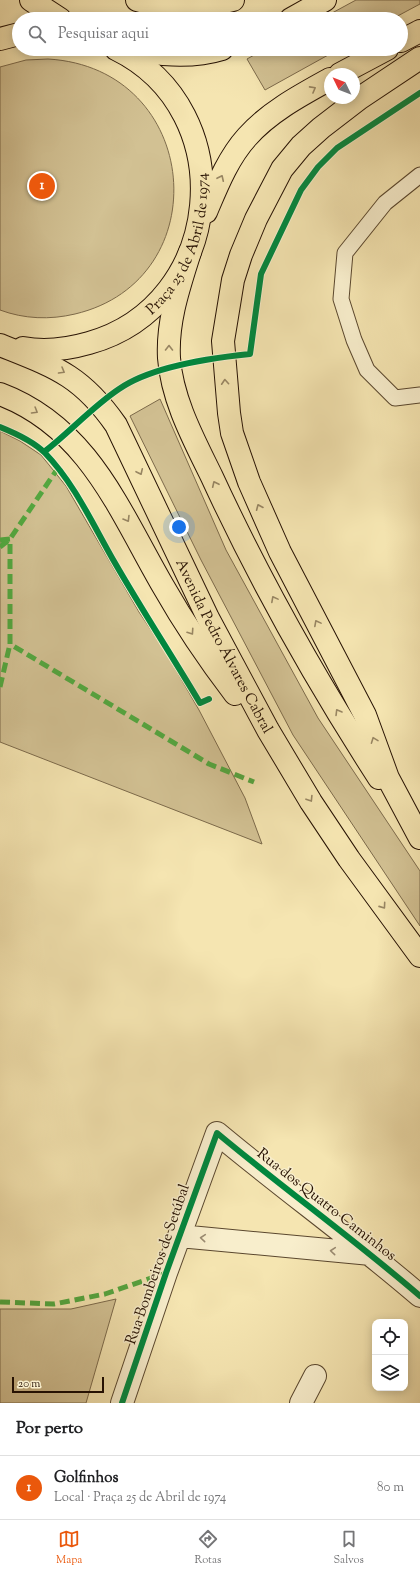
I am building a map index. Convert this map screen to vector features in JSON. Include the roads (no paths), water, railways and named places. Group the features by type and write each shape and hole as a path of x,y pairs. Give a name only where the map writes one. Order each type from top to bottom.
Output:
{"main road":[{"path":"30,0 49,12"},
{"path":"138,0 165,6 188,8 207,6 233,0"},
{"path":"304,12 325,0"},
{"path":"408,38 420,31"},
{"path":"0,39 12,36"},
{"name":"Praça 25 de Abril de 1974","path":"0,344 26,349 58,349 84,344 111,335 134,322 155,304 178,276 193,246 201,216 203,189 200,160 189,125 176,101 161,84 141,64 128,56"},
{"path":"351,68 374,56"},
{"path":"420,58 360,98 321,128 301,146 282,169 256,219 241,255 233,280 223,341 232,433 249,482 280,552 364,715 388,778 420,839"},
{"path":"324,83 273,114 247,137 222,176 193,246 172,315 169,336 170,368 181,410 248,551 352,737 420,839"},
{"name":"Avenida Pedro Álvares Cabral","path":"0,344 54,367 72,377 98,400 116,425 229,658 289,766 350,859 420,956"},
{"path":"0,394 41,414 77,446 93,465 130,524 162,585 187,626 220,674 289,766"}],"street":[{"name":"Rua Bombeiros de Setúbal","path":"122,1403 179,1236 217,1133"},
{"name":"Rua dos Quatro Caminhos","path":"217,1133 263,1171 372,1254 420,1296"},
{"path":"179,1236 372,1254"},
{"path":"301,1403 315,1376"}],"lane":[{"path":"420,175 385,203 345,253 341,299 354,340 367,370 395,398 420,395"}],"place":[{"name":"Golfinhos","path":"42,186"}]}
